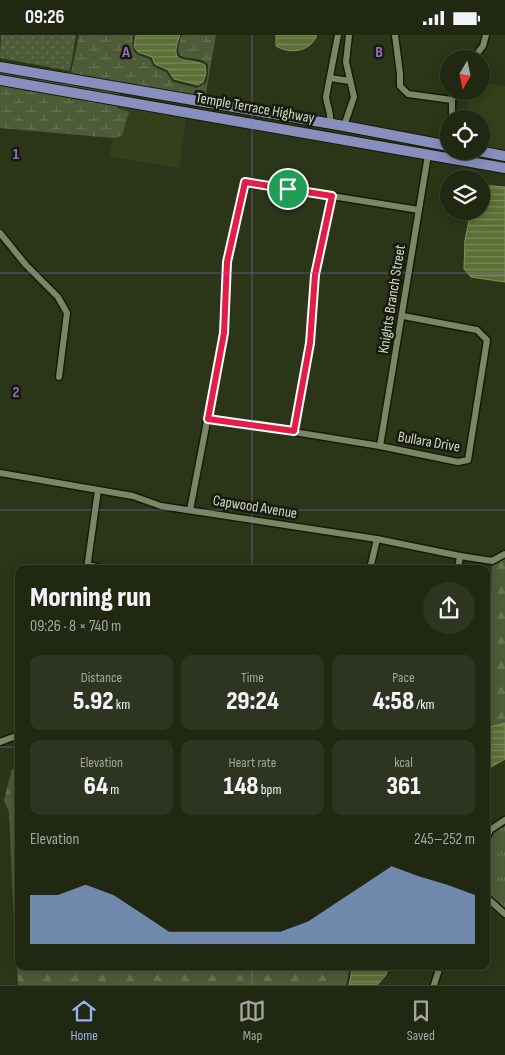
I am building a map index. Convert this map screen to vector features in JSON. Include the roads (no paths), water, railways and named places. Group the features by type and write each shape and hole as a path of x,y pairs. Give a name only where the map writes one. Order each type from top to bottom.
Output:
{"main road":[{"name":"Temple Terrace Highway","path":"0,67 344,126 440,145"},
{"name":"Temple Terrace Highway","path":"0,79 505,168"},
{"path":"166,108 168,96"},
{"path":"276,127 297,125 338,131 344,126"},
{"path":"428,155 430,143"},
{"path":"490,153 505,156"}],"street":[{"path":"330,124 331,113 326,104 326,97 338,35"},
{"path":"344,126 354,97 346,61 349,35"},
{"path":"395,35 400,86 408,94 440,98"},
{"path":"480,50 486,35"},
{"path":"330,78 350,81"},
{"path":"452,100 452,110"},
{"name":"Knights Branch Street","path":"380,446 403,316 428,155"},
{"path":"190,510 224,333 227,262 245,182 419,210"},
{"path":"294,431 310,343 315,275 332,196"},
{"path":"0,233 26,265 58,297 67,313 59,377"},
{"name":"Bullara Drive","path":"208,419 294,431 458,462 468,460 487,340 477,330 403,316"},
{"name":"Capwood Avenue","path":"0,473 133,496 161,505 377,539 460,556 492,561 505,554"},
{"path":"88,565 98,490"},
{"path":"371,565 377,539"},
{"path":"459,565 460,556"},
{"path":"0,742 15,736"},
{"path":"490,830 505,821"},
{"path":"490,901 505,914"},
{"path":"434,985 439,970"}]}
